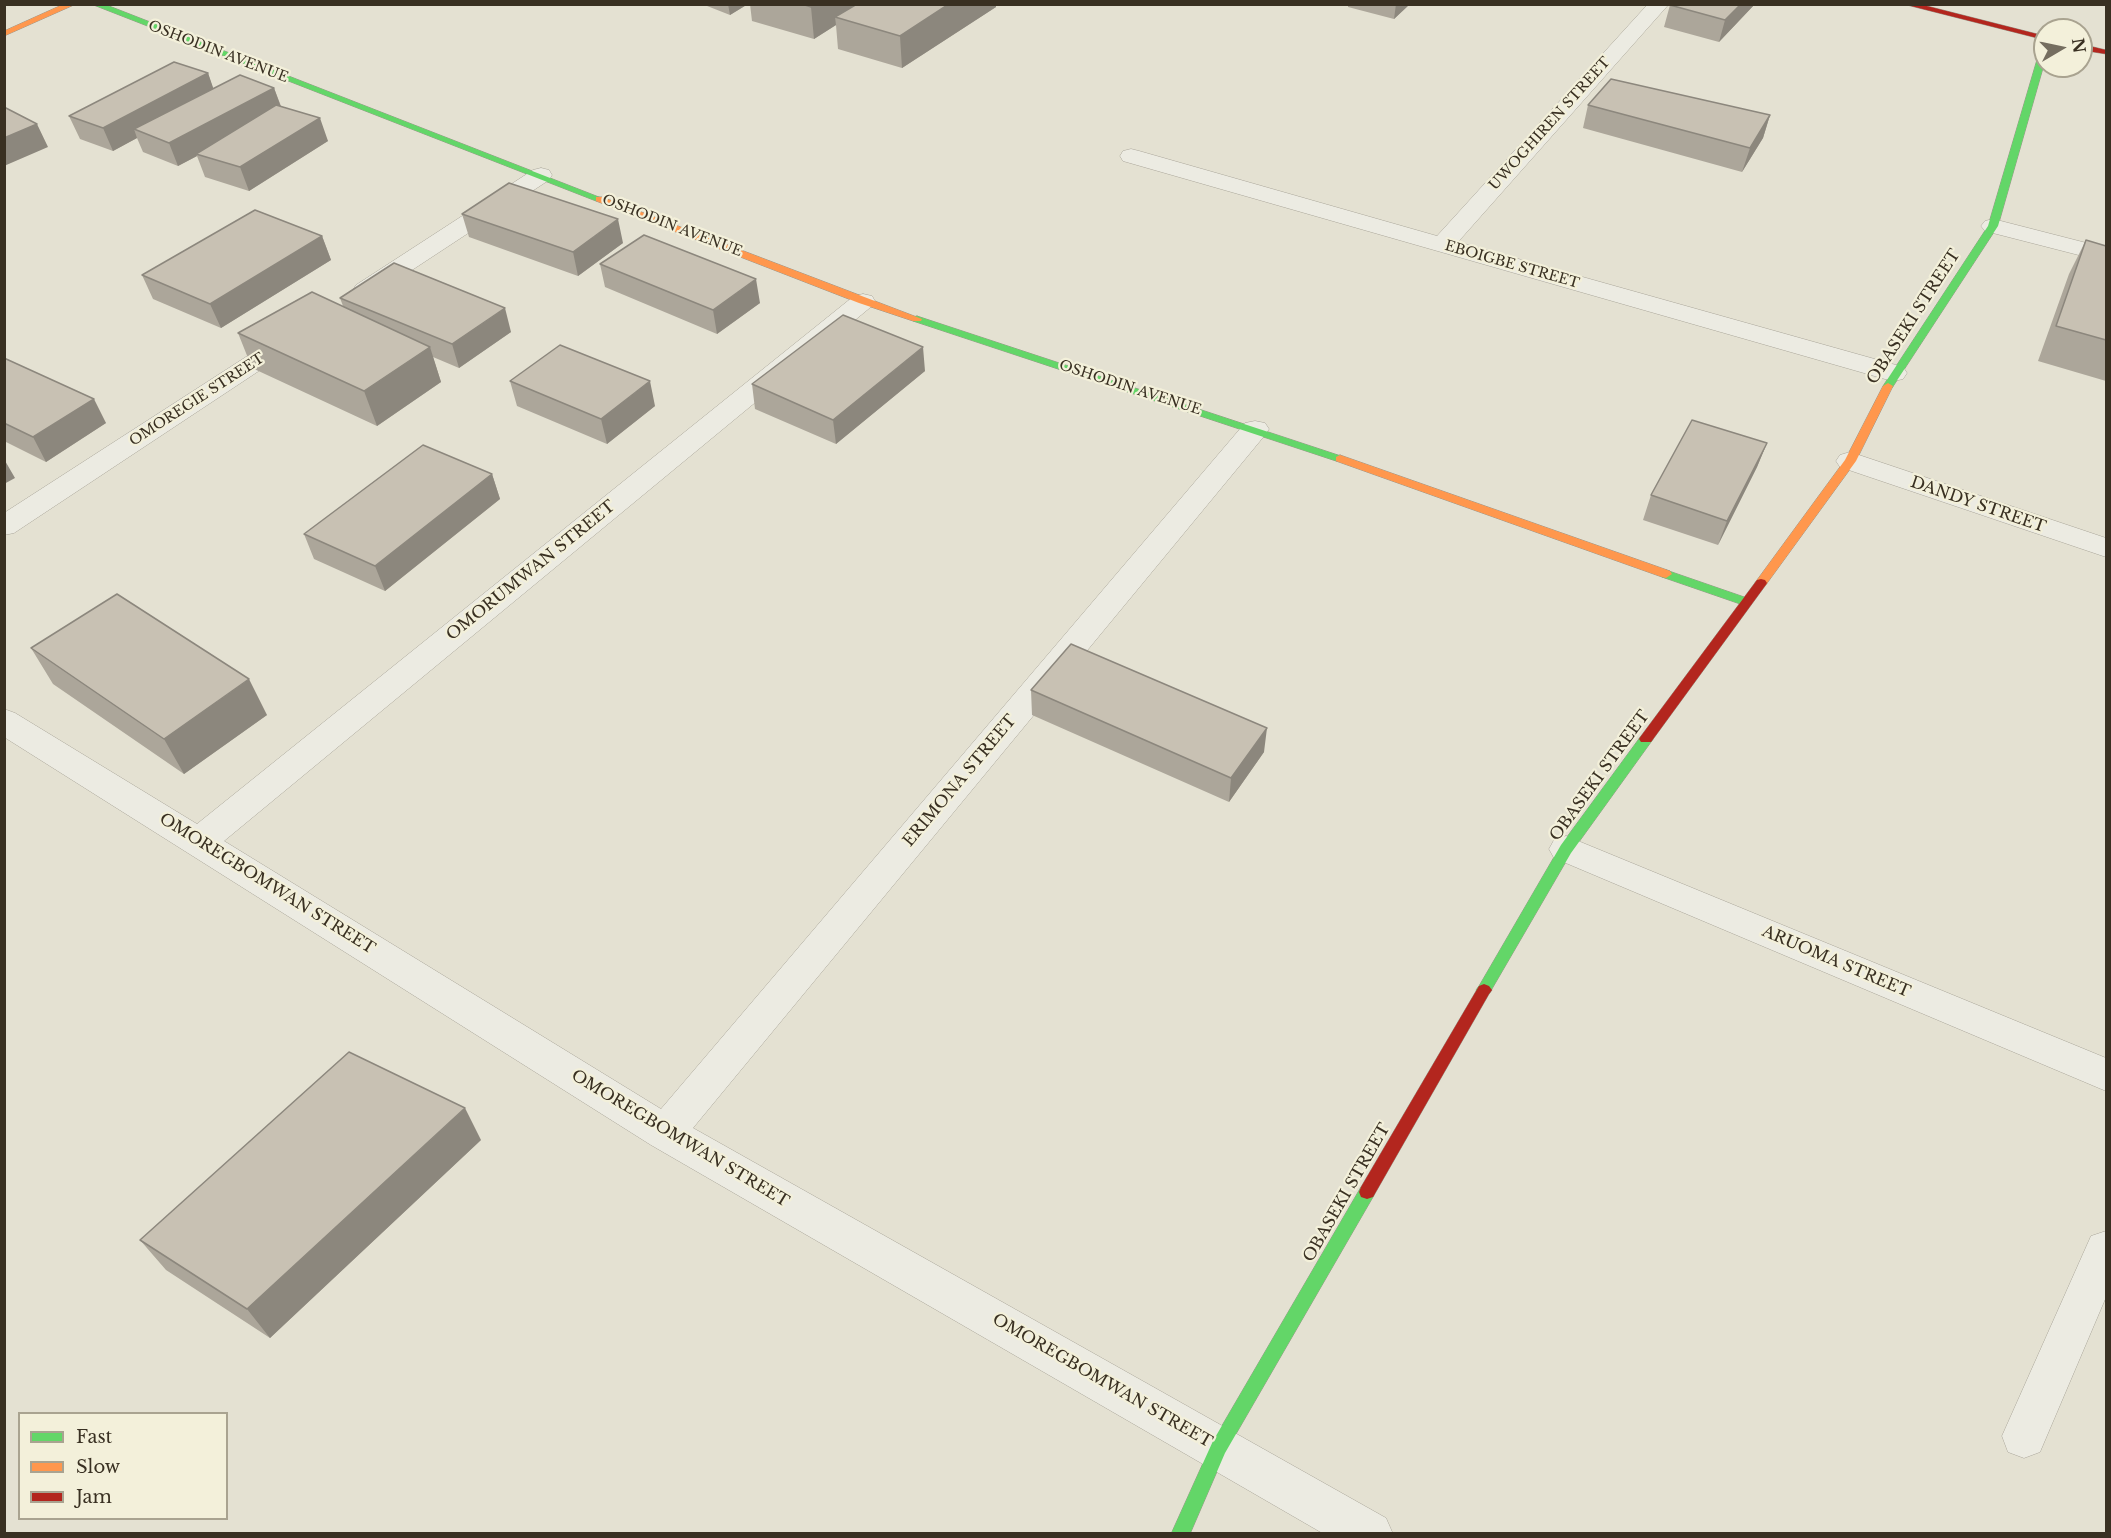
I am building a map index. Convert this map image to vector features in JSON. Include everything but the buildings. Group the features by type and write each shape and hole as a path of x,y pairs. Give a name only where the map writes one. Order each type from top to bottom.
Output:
{"street":[{"path":"4,34 72,4"},
{"name":"OSHODIN AVENUE","path":"95,4 863,301 1255,429 1746,602"},
{"name":"UWOGHIREN STREET","path":"1442,245 1659,4"},
{"path":"1907,4 2033,35"},
{"name":"OBASEKI STREET","path":"1180,1533 1218,1447 1566,849 1850,461 1894,373 1993,226 2036,78"},
{"name":"EBOIGBE STREET","path":"1131,156 1894,373"},
{"path":"342,305 541,175"},
{"path":"1993,226 2106,255"},
{"name":"OMORUMWAN STREET","path":"199,842 863,301"},
{"name":"OMOREGIE STREET","path":"4,526 313,325"},
{"name":"ERIMONA STREET","path":"665,1133 1255,429"},
{"name":"DANDY STREET","path":"1850,461 2106,548"},
{"name":"OMOREGBOMWAN STREET","path":"4,721 665,1133 1370,1533"},
{"name":"ARUOMA STREET","path":"1566,849 2106,1075"},
{"path":"2024,1436 2106,1250"}],"traffic: fast":[{"path":"95,4 599,199"},
{"path":"1888,386 1993,226 2036,78"},
{"path":"917,319 1340,459"},
{"path":"1666,574 1746,602"},
{"path":"1484,990 1566,849 1646,739"},
{"path":"1180,1534 1219,1447 1367,1192"}],"traffic: slow":[{"path":"4,34 72,4"},
{"path":"599,199 863,301 917,319"},
{"path":"1761,583 1850,461 1888,386"},
{"path":"1340,459 1666,574"}],"traffic: jam":[{"path":"1907,4 2033,35"},
{"path":"2093,49 2106,52"},
{"path":"1646,739 1761,583"},
{"path":"1367,1192 1484,990"}]}
